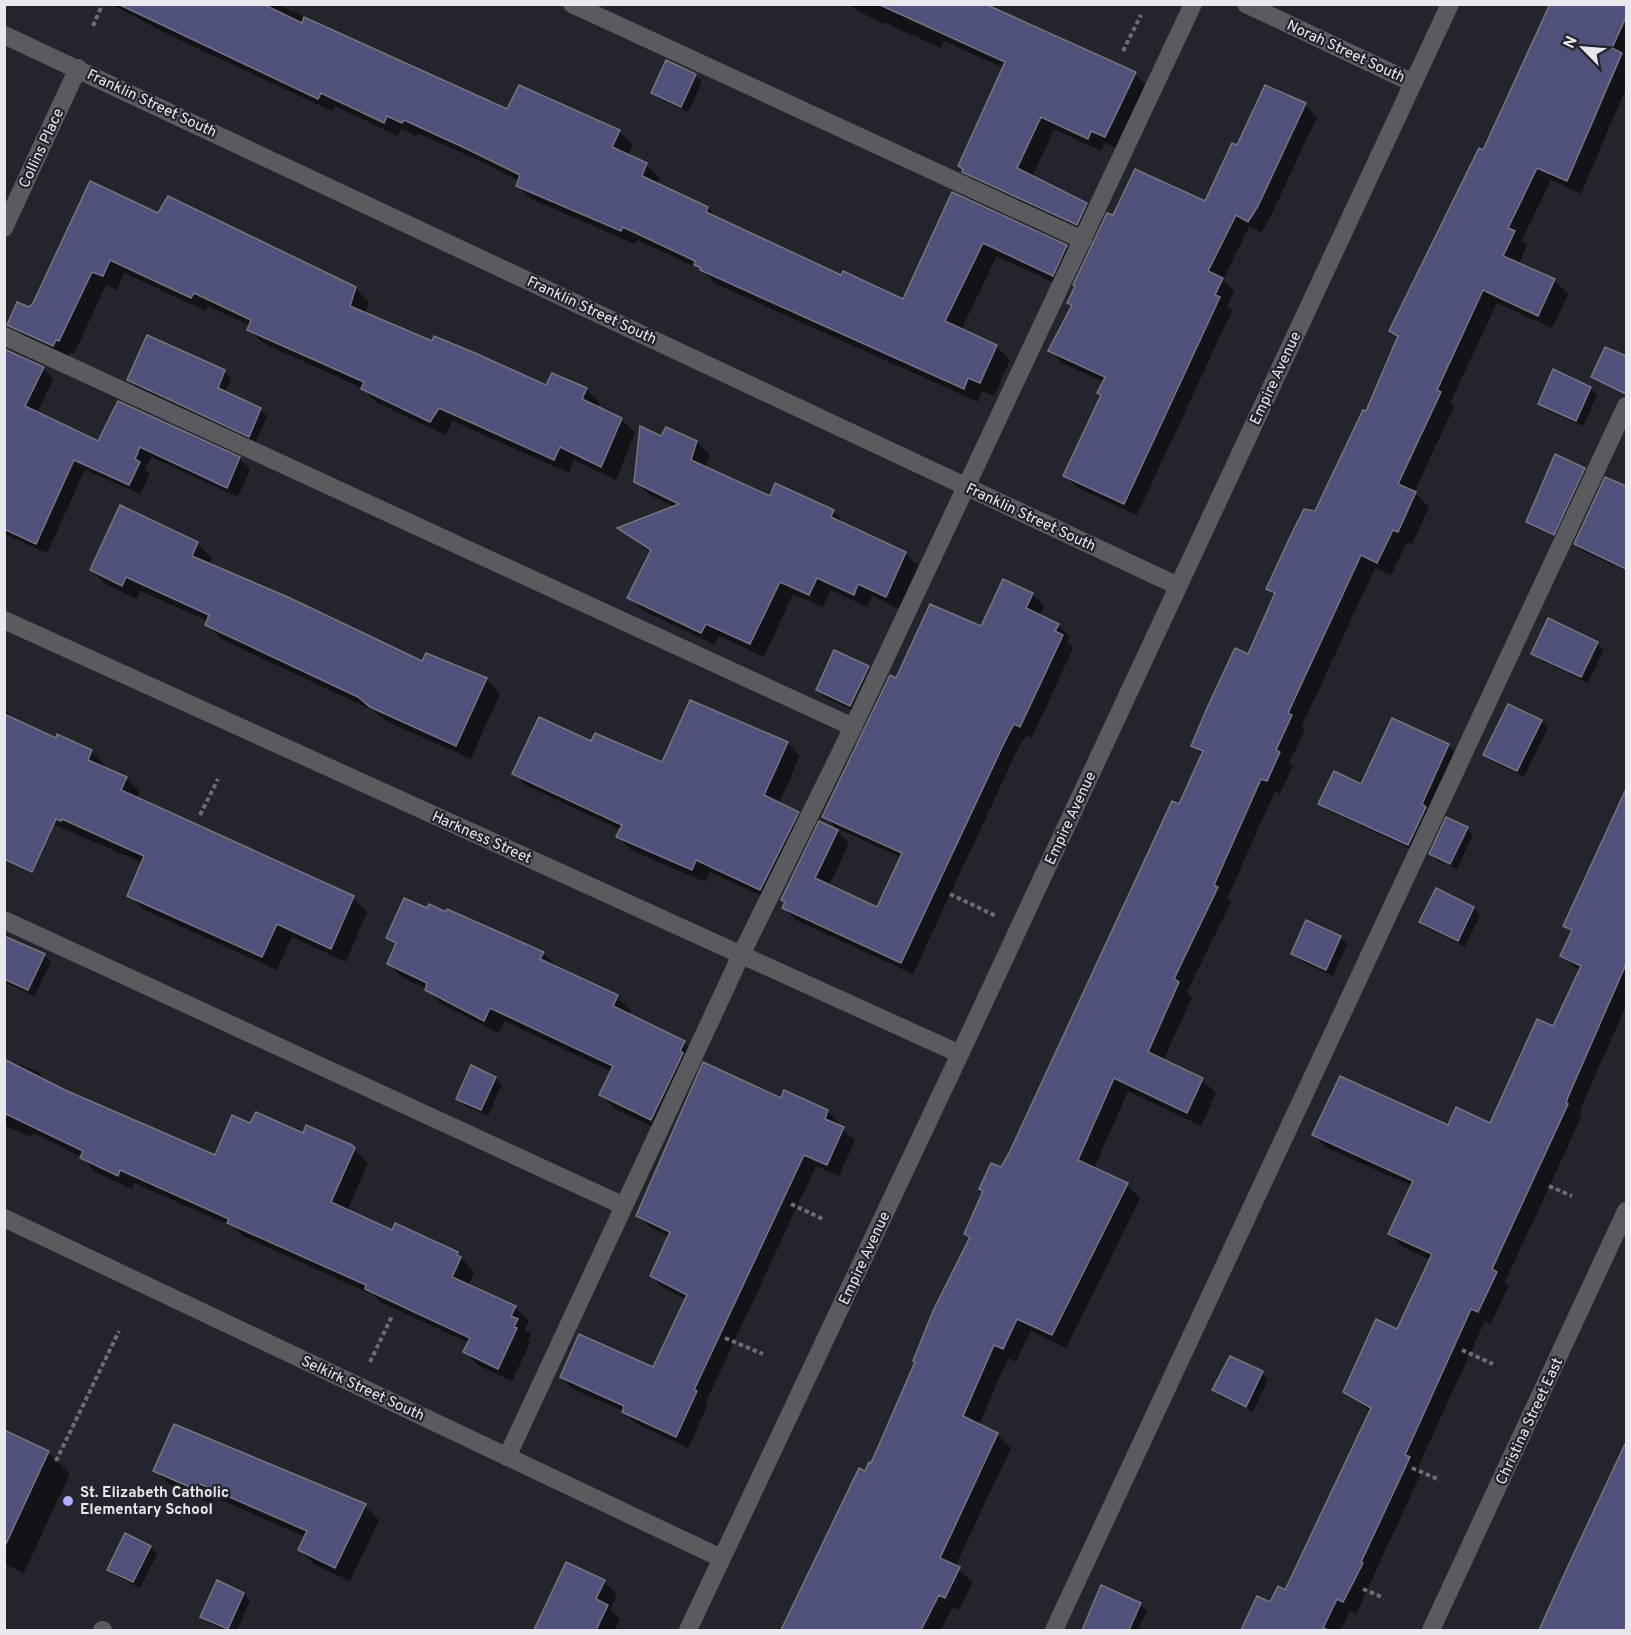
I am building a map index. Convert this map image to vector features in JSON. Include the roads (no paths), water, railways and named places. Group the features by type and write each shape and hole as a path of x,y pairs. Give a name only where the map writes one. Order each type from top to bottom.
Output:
{"street":[{"path":"572,4 1083,240"},
{"path":"507,1457 741,955 853,727 1193,4"},
{"name":"Norah Street South","path":"1246,4 1413,83"},
{"name":"Empire Avenue","path":"688,1630 960,1054 1450,4"},
{"name":"Franklin Street South","path":"4,35 1178,586"},
{"name":"Collins Place","path":"4,228 78,68"},
{"path":"4,336 853,727"},
{"path":"1054,1630 1626,406"},
{"name":"Harkness Street","path":"4,620 960,1054"},
{"path":"4,920 624,1206"},
{"name":"Christina Street East","path":"1431,1630 1626,1211"},
{"name":"Selkirk Street South","path":"4,1218 722,1558"}],"place":[{"name":"St. Elizabeth Catholic Elementary School","path":"68,1501"}]}
